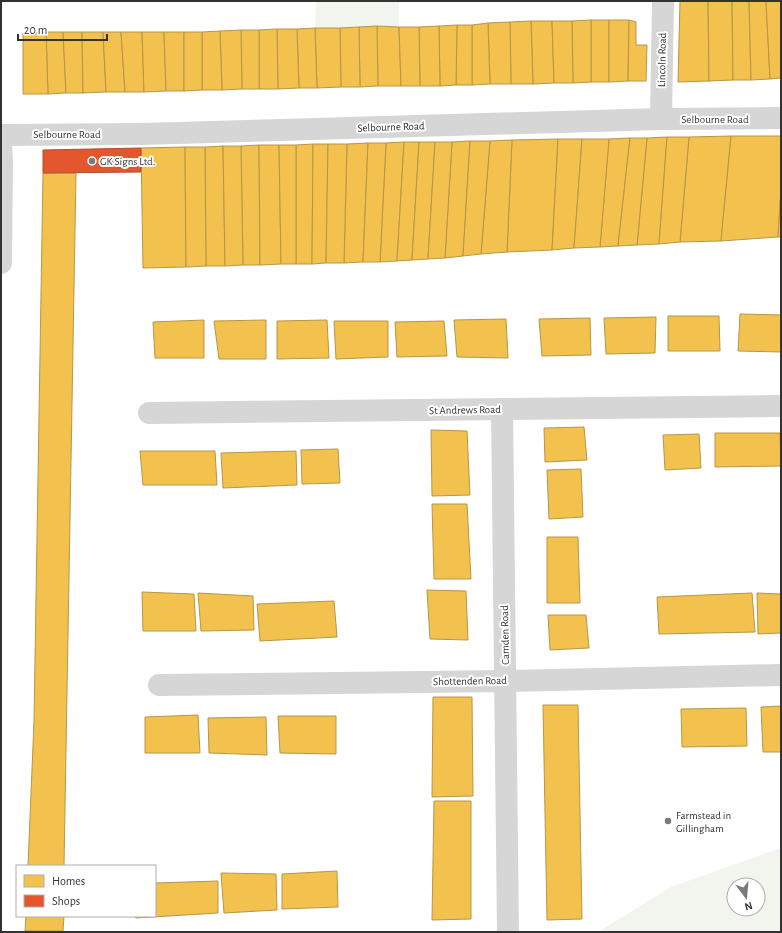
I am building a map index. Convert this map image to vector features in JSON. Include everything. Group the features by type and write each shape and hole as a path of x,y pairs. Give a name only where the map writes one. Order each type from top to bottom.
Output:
{"street":[{"name":"Lincoln Road","path":"661,119 663,1"},
{"name":"Selbourne Road","path":"1,135 141,134 661,119 781,118"},
{"path":"1,145 1,263"},
{"name":"St Andrews Road","path":"149,413 781,406"},
{"name":"Camden Road","path":"502,409 508,932"},
{"name":"Shottenden Road","path":"159,685 505,681 781,675"}],"shaded area":[{"path":"316,1 399,1 399,27 315,28"},
{"path":"781,848 781,932 598,932 671,887"}],"building: Homes":[{"path":"680,1 708,1 709,81 678,82"},
{"path":"708,1 732,1 733,80 709,81"},
{"path":"732,1 749,1 751,80 733,80"},
{"path":"749,1 766,1 770,79 751,80"},
{"path":"766,1 781,1 781,78 770,79"},
{"path":"591,20 609,20 609,82 591,82"},
{"path":"591,20 591,82 573,83 572,21"},
{"path":"609,20 629,20 628,81 609,82"},
{"path":"629,20 636,22 636,45 647,45 646,81 628,81"},
{"path":"531,21 552,21 554,83 533,84"},
{"path":"531,21 533,84 511,84 510,22"},
{"path":"552,21 572,21 573,83 554,83"},
{"path":"510,22 511,84 490,84 488,23"},
{"path":"488,23 490,84 472,85 472,25"},
{"path":"457,25 472,25 472,85 456,85"},
{"path":"457,25 456,85 440,86 439,26"},
{"path":"377,26 399,27 401,86 378,86"},
{"path":"377,26 378,86 360,87 359,27"},
{"path":"439,26 440,86 420,86 419,27"},
{"path":"359,27 360,87 341,87 340,28"},
{"path":"399,27 419,27 420,86 401,86"},
{"path":"315,28 340,28 341,87 317,88"},
{"path":"315,28 317,88 299,88 297,29"},
{"path":"277,29 297,29 299,88 278,89"},
{"path":"277,29 278,89 259,89 259,30"},
{"path":"241,30 259,30 259,89 242,89"},
{"path":"241,30 242,89 222,90 220,31"},
{"path":"220,31 222,90 202,90 202,32"},
{"path":"46,32 63,32 66,93 48,94"},
{"path":"46,32 48,94 23,94 23,33"},
{"path":"63,32 82,32 83,93 66,93"},
{"path":"82,32 103,32 106,92 83,93"},
{"path":"103,32 121,32 125,92 106,92"},
{"path":"121,32 142,32 144,92 125,92"},
{"path":"142,32 164,32 166,91 144,92"},
{"path":"164,32 184,32 184,91 166,91"},
{"path":"184,32 202,32 202,90 184,91"},
{"path":"731,136 721,241 680,242 689,137"},
{"path":"731,136 781,136 781,189 778,237 721,241"},
{"path":"667,137 659,244 637,245 647,138"},
{"path":"667,137 689,137 680,242 659,244"},
{"path":"630,138 618,246 600,247 609,139"},
{"path":"630,138 647,138 637,245 618,246"},
{"path":"558,139 552,250 507,252 512,140"},
{"path":"558,139 582,139 574,248 552,250"},
{"path":"582,139 609,139 600,247 574,248"},
{"path":"512,140 507,252 481,254 490,141"},
{"path":"470,141 463,256 445,258 452,142"},
{"path":"470,141 490,141 481,254 463,256"},
{"path":"404,142 397,261 380,262 386,143"},
{"path":"404,142 419,142 412,260 397,261"},
{"path":"419,142 435,142 428,259 412,260"},
{"path":"435,142 452,142 445,258 428,259"},
{"path":"368,143 363,262 344,263 347,144"},
{"path":"368,143 386,143 380,262 363,262"},
{"path":"313,144 312,264 296,264 296,145"},
{"path":"313,144 328,144 326,263 312,264"},
{"path":"328,144 347,144 344,263 326,263"},
{"path":"259,145 260,265 243,265 241,146"},
{"path":"259,145 279,145 281,264 260,265"},
{"path":"279,145 296,145 296,264 281,264"},
{"path":"223,146 225,266 206,266 205,147"},
{"path":"223,146 241,146 243,265 225,266"},
{"path":"185,147 186,267 143,268 141,148"},
{"path":"185,147 205,147 206,266 186,267"},
{"path":"43,173 76,173 64,865 28,865 34,721"},
{"path":"781,189 781,237 778,237"},
{"path":"740,314 781,315 781,352 738,351"},
{"path":"668,316 719,316 720,351 668,351"},
{"path":"656,317 655,353 606,354 604,318"},
{"path":"590,318 591,355 542,356 539,319"},
{"path":"506,319 508,358 457,357 454,320"},
{"path":"204,320 204,358 155,358 153,322"},
{"path":"266,320 266,359 219,359 214,321"},
{"path":"327,320 329,358 277,359 277,321"},
{"path":"334,321 388,321 388,357 336,359"},
{"path":"444,321 447,356 397,357 395,322"},
{"path":"584,427 587,460 545,462 544,428"},
{"path":"431,430 467,431 470,495 432,496"},
{"path":"715,433 780,433 781,466 715,467"},
{"path":"699,434 701,468 665,470 663,435"},
{"path":"338,449 340,483 302,484 301,450"},
{"path":"140,451 215,451 217,485 143,485"},
{"path":"296,451 297,485 223,488 221,453"},
{"path":"581,469 583,517 549,519 547,470"},
{"path":"432,504 467,504 471,579 434,579"},
{"path":"547,537 578,537 580,603 547,603"},
{"path":"427,590 466,591 468,640 430,639"},
{"path":"142,592 194,594 196,631 143,631"},
{"path":"198,593 253,596 254,630 201,631"},
{"path":"752,593 755,632 659,634 657,597"},
{"path":"757,593 781,594 781,633 758,634"},
{"path":"334,601 337,637 260,641 257,604"},
{"path":"548,615 586,615 589,648 550,650"},
{"path":"433,697 472,697 473,796 432,797"},
{"path":"543,705 578,705 582,919 547,920"},
{"path":"781,706 781,752 763,752 761,707"},
{"path":"746,708 747,746 682,747 681,709"},
{"path":"198,715 200,753 145,753 145,717"},
{"path":"278,716 336,716 336,754 280,753"},
{"path":"266,717 267,755 209,753 208,718"},
{"path":"434,801 471,801 471,919 432,920"},
{"path":"337,871 338,907 282,909 282,874"},
{"path":"221,873 276,874 277,910 224,913"},
{"path":"218,881 218,913 156,917 156,883"},
{"path":"26,917 64,917 63,931 25,931"}],"building: Shops":[{"name":"GK Signs Ltd.","path":"141,148 141,172 43,173 43,150"}],"place":[{"name":"GK Signs Ltd.","path":"92,161"},
{"name":"Farmstead in Gillingham","path":"668,821"}]}
